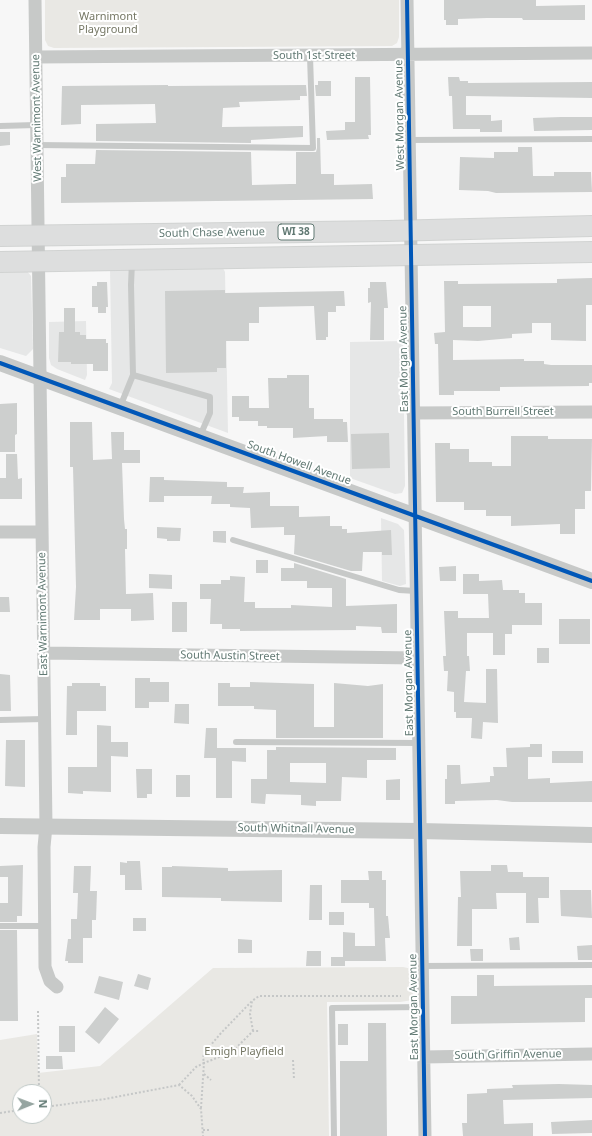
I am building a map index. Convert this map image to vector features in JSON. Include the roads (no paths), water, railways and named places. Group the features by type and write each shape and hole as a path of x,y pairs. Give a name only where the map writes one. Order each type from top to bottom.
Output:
{"main road":[{"name":"South Chase Avenue","path":"0,236 592,226"},
{"path":"132,234 132,260"},
{"path":"0,262 39,260 411,256 592,252"}],"street":[{"name":"West Warnimont Avenue","path":"35,0 38,236"},
{"name":"West Morgan Avenue","path":"407,0 410,230"},
{"name":"South 1st Street","path":"36,57 592,53"},
{"name":"East Morgan Avenue","path":"410,230 425,1136"},
{"name":"East Warnimont Avenue","path":"38,236 46,826 44,847 44,926 47,975 57,987"},
{"name":"South Howell Avenue","path":"0,363 592,580"},
{"name":"South Burrell Street","path":"414,413 592,412"},
{"path":"0,532 42,532"},
{"name":"South Austin Street","path":"44,653 417,658"},
{"name":"South Whitnall Avenue","path":"0,826 420,831 592,835"},
{"name":"South Griffin Avenue","path":"424,1057 592,1054"}],"lane":[{"path":"37,145 312,148 310,56"},
{"path":"0,126 36,125"},
{"path":"409,140 592,139"},
{"path":"120,407 133,375 131,285 132,260"},
{"path":"133,375 210,397 210,413 200,436"},
{"path":"233,540 400,590 416,590"},
{"path":"0,720 44,719"},
{"path":"236,742 419,743"},
{"path":"0,926 44,926"},
{"path":"422,966 592,965"},
{"path":"334,1136 332,1008 423,1007"}],"park label":[{"name":"Warnimont Playground","path":"108,23"},
{"name":"Emigh Playfield","path":"244,1052"}]}
